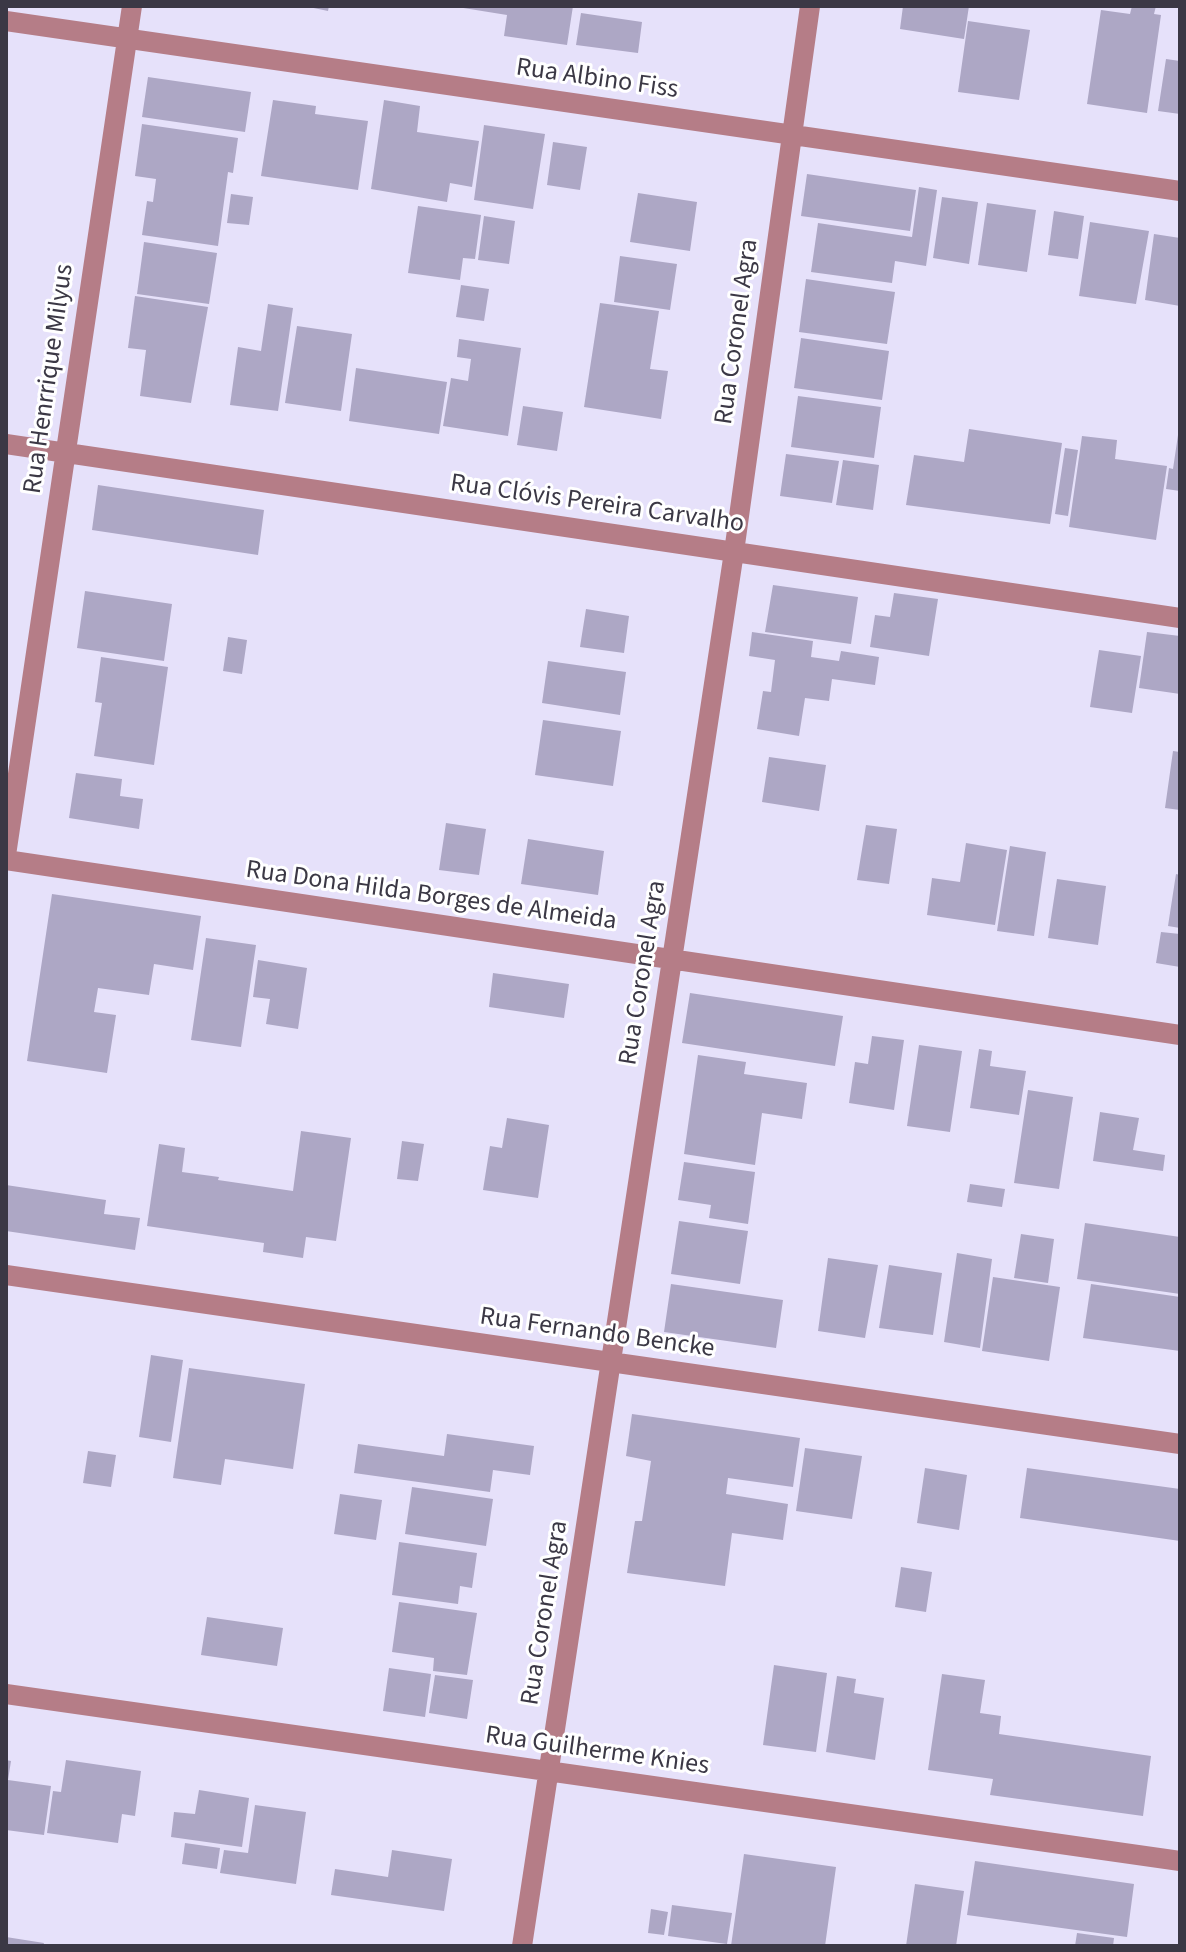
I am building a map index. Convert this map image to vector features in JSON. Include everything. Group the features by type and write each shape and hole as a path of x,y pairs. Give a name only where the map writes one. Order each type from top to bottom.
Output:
{"street":[{"name":"Rua Henrrique Milyus","path":"6,858 132,6"},
{"name":"Rua Coronel Agra","path":"522,1946 734,552 810,6"},
{"name":"Rua Albino Fiss","path":"6,21 1180,191"},
{"name":"Rua Clóvis Pereira Carvalho","path":"6,444 1180,618"},
{"name":"Rua Dona Hilda Borges de Almeida","path":"6,858 1180,1035"},
{"name":"Rua Fernando Bencke","path":"6,1275 1180,1444"},
{"name":"Rua Guilherme Knies","path":"6,1694 1180,1861"}],"building":[{"path":"304,6 329,6 328,11"},
{"path":"451,6 573,6 567,45 504,36 507,15"},
{"path":"903,6 969,6 964,39 900,29"},
{"path":"1132,6 1156,6 1154,14 1161,15 1147,113 1087,104 1101,10 1130,14"},
{"path":"581,13 642,22 638,53 576,45"},
{"path":"968,21 1030,30 1019,100 958,92"},
{"path":"1166,59 1180,61 1180,114 1158,111"},
{"path":"148,77 251,92 245,132 142,117"},
{"path":"273,100 316,106 315,114 368,121 358,190 261,176"},
{"path":"384,100 420,106 417,132 479,141 472,187 450,183 447,202 371,189"},
{"path":"142,124 238,138 233,173 228,172 218,246 142,235 147,201 153,202 156,179 135,176"},
{"path":"484,125 545,134 533,209 474,200"},
{"path":"553,142 587,147 580,190 547,185"},
{"path":"807,174 916,190 910,231 801,216"},
{"path":"919,187 937,190 926,266 895,261 892,283 811,272 818,223 912,237"},
{"path":"638,193 697,202 690,251 630,242"},
{"path":"231,194 253,197 249,225 227,223"},
{"path":"942,197 978,202 969,264 933,258"},
{"path":"987,203 1036,210 1027,272 978,265"},
{"path":"418,206 481,215 475,259 463,258 460,280 408,273"},
{"path":"1054,211 1084,216 1078,259 1048,255"},
{"path":"484,216 515,221 509,264 478,260"},
{"path":"1090,222 1149,231 1136,304 1079,296"},
{"path":"1154,234 1180,238 1180,306 1145,300"},
{"path":"144,242 217,253 209,304 137,294"},
{"path":"620,256 677,264 670,310 614,302"},
{"path":"806,279 895,292 887,344 799,332"},
{"path":"461,285 489,289 484,321 456,317"},
{"path":"135,296 208,307 191,403 140,396 146,350 128,348"},
{"path":"600,303 659,311 650,369 668,371 661,419 584,407"},
{"path":"268,304 293,308 278,411 230,405 238,347 261,351"},
{"path":"297,326 352,334 341,411 285,403"},
{"path":"801,338 889,351 882,400 794,388"},
{"path":"459,339 521,348 508,436 443,426 451,378 468,381 471,359 457,357"},
{"path":"356,368 447,382 439,434 349,421"},
{"path":"798,396 881,407 874,458 791,447"},
{"path":"523,406 563,412 557,451 517,445"},
{"path":"969,429 1062,443 1050,524 906,505 914,455 964,462"},
{"path":"1178,435 1180,491 1166,489 1169,468 1173,469"},
{"path":"1082,436 1117,440 1115,459 1167,466 1156,540 1069,527"},
{"path":"1065,448 1078,450 1068,516 1055,514"},
{"path":"786,454 839,461 832,503 780,496"},
{"path":"843,460 879,465 873,510 836,505"},
{"path":"98,485 264,510 258,555 92,530"},
{"path":"773,585 858,597 851,644 765,632"},
{"path":"85,591 172,604 164,661 77,648"},
{"path":"894,593 938,599 929,656 870,647 875,615 890,617"},
{"path":"586,609 629,616 624,653 580,647"},
{"path":"752,632 813,641 811,657 839,661 841,651 879,657 875,685 832,679 829,701 805,698 799,736 757,729 763,691 771,692 775,660 749,656"},
{"path":"1147,632 1180,636 1180,694 1139,688"},
{"path":"228,637 247,640 242,674 223,671"},
{"path":"1099,650 1141,656 1132,713 1090,707"},
{"path":"101,657 168,667 154,765 94,756 102,703 95,702"},
{"path":"548,661 626,672 620,715 542,703"},
{"path":"543,720 621,731 613,786 535,775"},
{"path":"1173,751 1180,752 1180,810 1165,808"},
{"path":"769,757 826,765 819,811 762,802"},
{"path":"76,773 122,779 120,796 143,799 139,829 69,818"},
{"path":"446,823 486,829 479,875 439,870"},
{"path":"866,825 897,829 889,884 857,880"},
{"path":"528,839 604,851 598,895 521,884"},
{"path":"966,843 1007,850 995,925 927,915 932,878 960,882"},
{"path":"1010,846 1046,852 1034,936 997,931"},
{"path":"1176,874 1180,875 1180,928 1168,926"},
{"path":"1057,879 1106,886 1098,945 1048,938"},
{"path":"52,894 201,916 193,970 154,964 149,995 98,988 94,1012 116,1015 107,1073 27,1061"},
{"path":"1161,932 1180,934 1180,967 1156,963"},
{"path":"206,938 256,945 241,1047 191,1040"},
{"path":"258,960 307,968 298,1029 266,1024 270,999 253,997"},
{"path":"493,973 569,984 564,1018 489,1007"},
{"path":"690,993 843,1016 835,1066 682,1043"},
{"path":"872,1036 904,1040 894,1110 849,1103 855,1062 868,1064"},
{"path":"919,1045 962,1051 950,1132 907,1126"},
{"path":"979,1049 992,1051 990,1066 1026,1071 1019,1115 970,1108"},
{"path":"698,1055 746,1062 744,1074 807,1083 802,1119 762,1113 755,1165 684,1154"},
{"path":"1028,1090 1073,1097 1059,1189 1014,1183"},
{"path":"1100,1112 1139,1118 1133,1150 1165,1155 1163,1171 1093,1161"},
{"path":"507,1118 549,1125 538,1198 483,1190 490,1146 502,1148"},
{"path":"301,1131 351,1138 336,1241 306,1237 303,1258 263,1252 264,1243 147,1226 159,1144 185,1148 182,1172 293,1191"},
{"path":"402,1141 424,1144 418,1181 397,1179"},
{"path":"684,1162 755,1172 748,1224 709,1218 711,1205 678,1200"},
{"path":"970,1184 1005,1189 1002,1207 967,1202"},
{"path":"6,1185 106,1200 104,1214 140,1218 135,1250 6,1231"},
{"path":"679,1221 748,1231 740,1284 671,1274"},
{"path":"1085,1223 1180,1237 1180,1294 1077,1279"},
{"path":"1021,1234 1054,1239 1048,1283 1014,1278"},
{"path":"957,1253 992,1259 980,1348 944,1342"},
{"path":"828,1258 878,1265 865,1338 818,1331"},
{"path":"889,1265 942,1273 933,1335 879,1328"},
{"path":"993,1277 1060,1287 1049,1361 982,1351"},
{"path":"671,1284 783,1300 776,1348 664,1332"},
{"path":"1091,1284 1180,1297 1180,1351 1083,1338"},
{"path":"151,1355 183,1360 171,1442 139,1437"},
{"path":"189,1368 305,1384 293,1469 225,1459 221,1485 173,1478"},
{"path":"632,1414 800,1438 793,1487 728,1478 726,1494 788,1504 783,1540 732,1533 725,1586 627,1573 635,1521 642,1521 651,1461 626,1456"},
{"path":"447,1434 534,1446 530,1475 493,1470 490,1492 354,1473 358,1444 444,1456"},
{"path":"805,1448 862,1456 852,1519 796,1511"},
{"path":"88,1451 116,1455 111,1487 83,1483"},
{"path":"925,1468 967,1475 959,1530 917,1523"},
{"path":"1027,1468 1180,1489 1180,1541 1020,1518"},
{"path":"412,1487 493,1499 486,1546 405,1534"},
{"path":"340,1494 382,1500 376,1540 334,1534"},
{"path":"399,1542 477,1553 472,1588 460,1586 458,1604 392,1595"},
{"path":"901,1567 932,1572 926,1612 895,1607"},
{"path":"399,1602 477,1613 467,1675 433,1671 434,1658 392,1652"},
{"path":"207,1617 283,1628 277,1666 201,1655"},
{"path":"774,1665 827,1673 816,1752 763,1745"},
{"path":"389,1668 431,1674 425,1717 383,1711"},
{"path":"942,1674 985,1680 980,1713 1001,1716 999,1734 1151,1756 1143,1816 990,1795 993,1779 928,1770"},
{"path":"435,1675 473,1680 467,1719 429,1713"},
{"path":"837,1676 856,1679 854,1693 884,1698 875,1760 826,1752"},
{"path":"6,1760 11,1761 8,1780 51,1786 44,1835 6,1830"},
{"path":"66,1760 141,1771 135,1816 122,1814 118,1843 47,1833 53,1791 61,1792"},
{"path":"199,1790 249,1798 242,1847 171,1837 174,1812 195,1814"},
{"path":"255,1805 306,1812 296,1884 220,1873 224,1850 248,1853"},
{"path":"185,1843 220,1848 217,1869 182,1864"},
{"path":"392,1850 452,1859 444,1911 331,1895 335,1869 388,1877"},
{"path":"744,1854 836,1867 825,1946 731,1946"},
{"path":"975,1861 1134,1884 1127,1937 967,1915"},
{"path":"915,1884 964,1891 956,1946 906,1946"},
{"path":"672,1905 732,1913 727,1944 668,1936"},
{"path":"651,1909 668,1912 664,1935 648,1933"},
{"path":"1077,1933 1114,1938 1113,1946 1075,1946"},
{"path":"6,1937 44,1943 43,1946 6,1946"}]}
